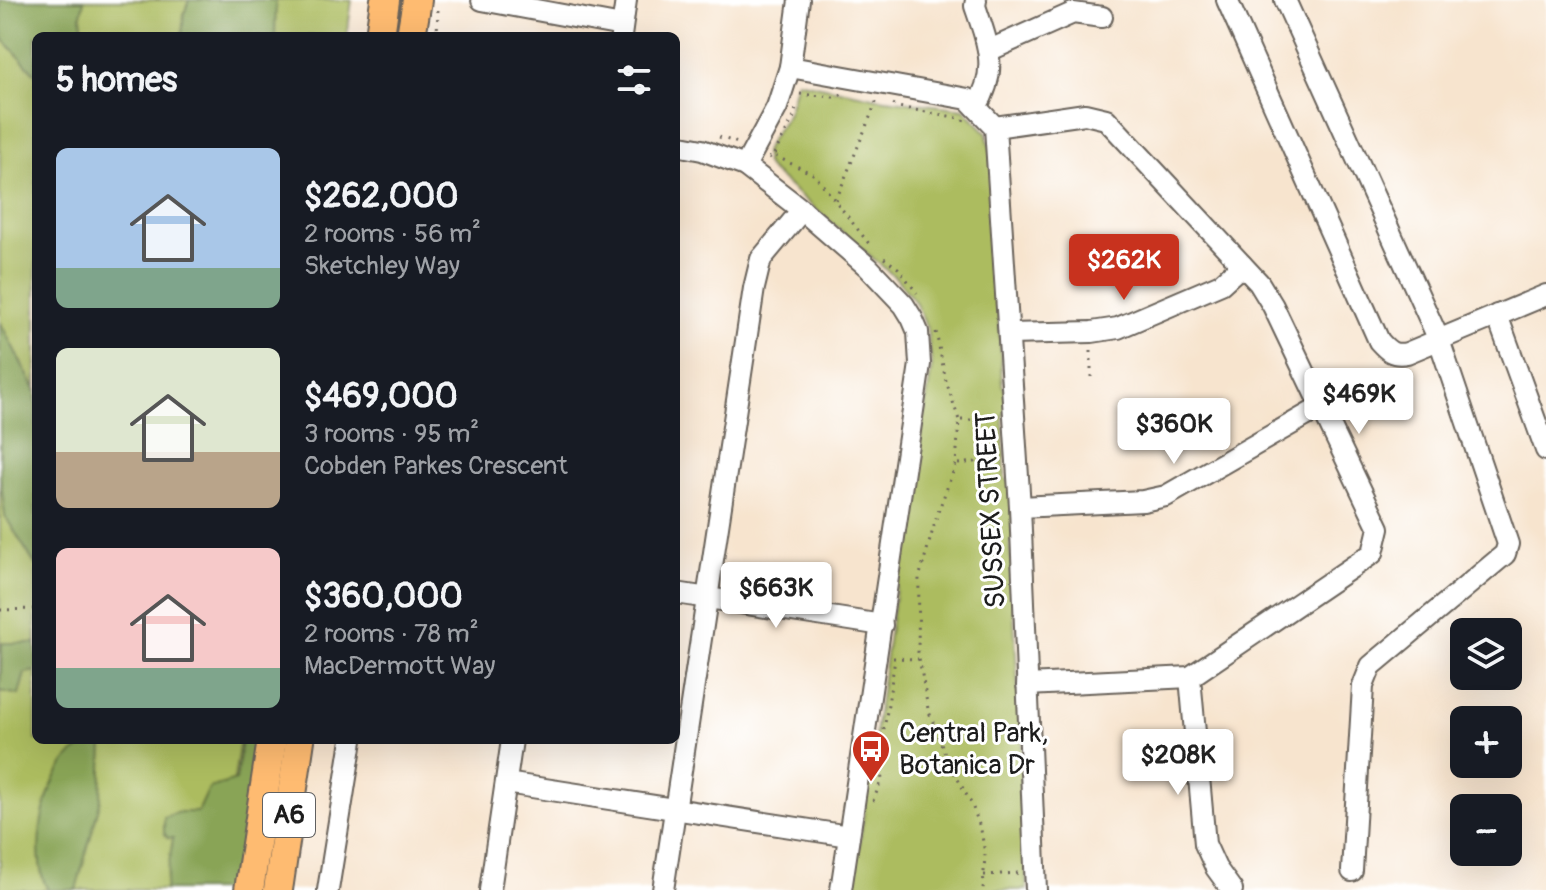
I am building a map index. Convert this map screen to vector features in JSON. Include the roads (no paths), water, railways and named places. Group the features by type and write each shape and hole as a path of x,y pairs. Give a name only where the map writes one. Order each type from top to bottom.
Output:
{"highway":[{"path":"381,32 385,0"},
{"path":"412,32 417,0"},
{"name":"A6","path":"249,890 271,744"},
{"name":"A6","path":"278,890 299,744"}],"street":[{"path":"482,0 621,31 626,0"},
{"path":"751,170 790,67 799,0"},
{"path":"976,0 975,6 990,50 987,90 976,107"},
{"path":"1227,0 1379,341 1388,352 1399,355 1546,295"},
{"path":"1285,0 1439,340 1508,544 1505,554 1371,666 1363,686 1352,871"},
{"path":"990,50 1073,13 1102,17"},
{"path":"790,67 968,99 995,127 1085,114 1106,119 1259,283 1273,306 1379,528 1373,553 1190,677 1027,685"},
{"name":"SUSSEX STREET","path":"995,127 1020,507 1036,882"},
{"path":"680,146 702,150 751,170 802,210 890,289 904,305 918,332 920,364 882,625 886,657 841,890"},
{"path":"663,890 754,288 761,259 802,210"},
{"path":"1009,334 1092,332 1118,328 1221,284 1242,265"},
{"path":"1497,315 1546,450"},
{"path":"1020,507 1143,501 1166,496 1321,407"},
{"path":"680,594 882,625"},
{"path":"1190,677 1205,844 1216,868 1232,890"},
{"path":"328,890 351,744"},
{"path":"490,890 511,744"},
{"path":"506,783 849,836"}],"place":[{"name":"Central Park, Botanica Dr","path":"871,783"}]}
